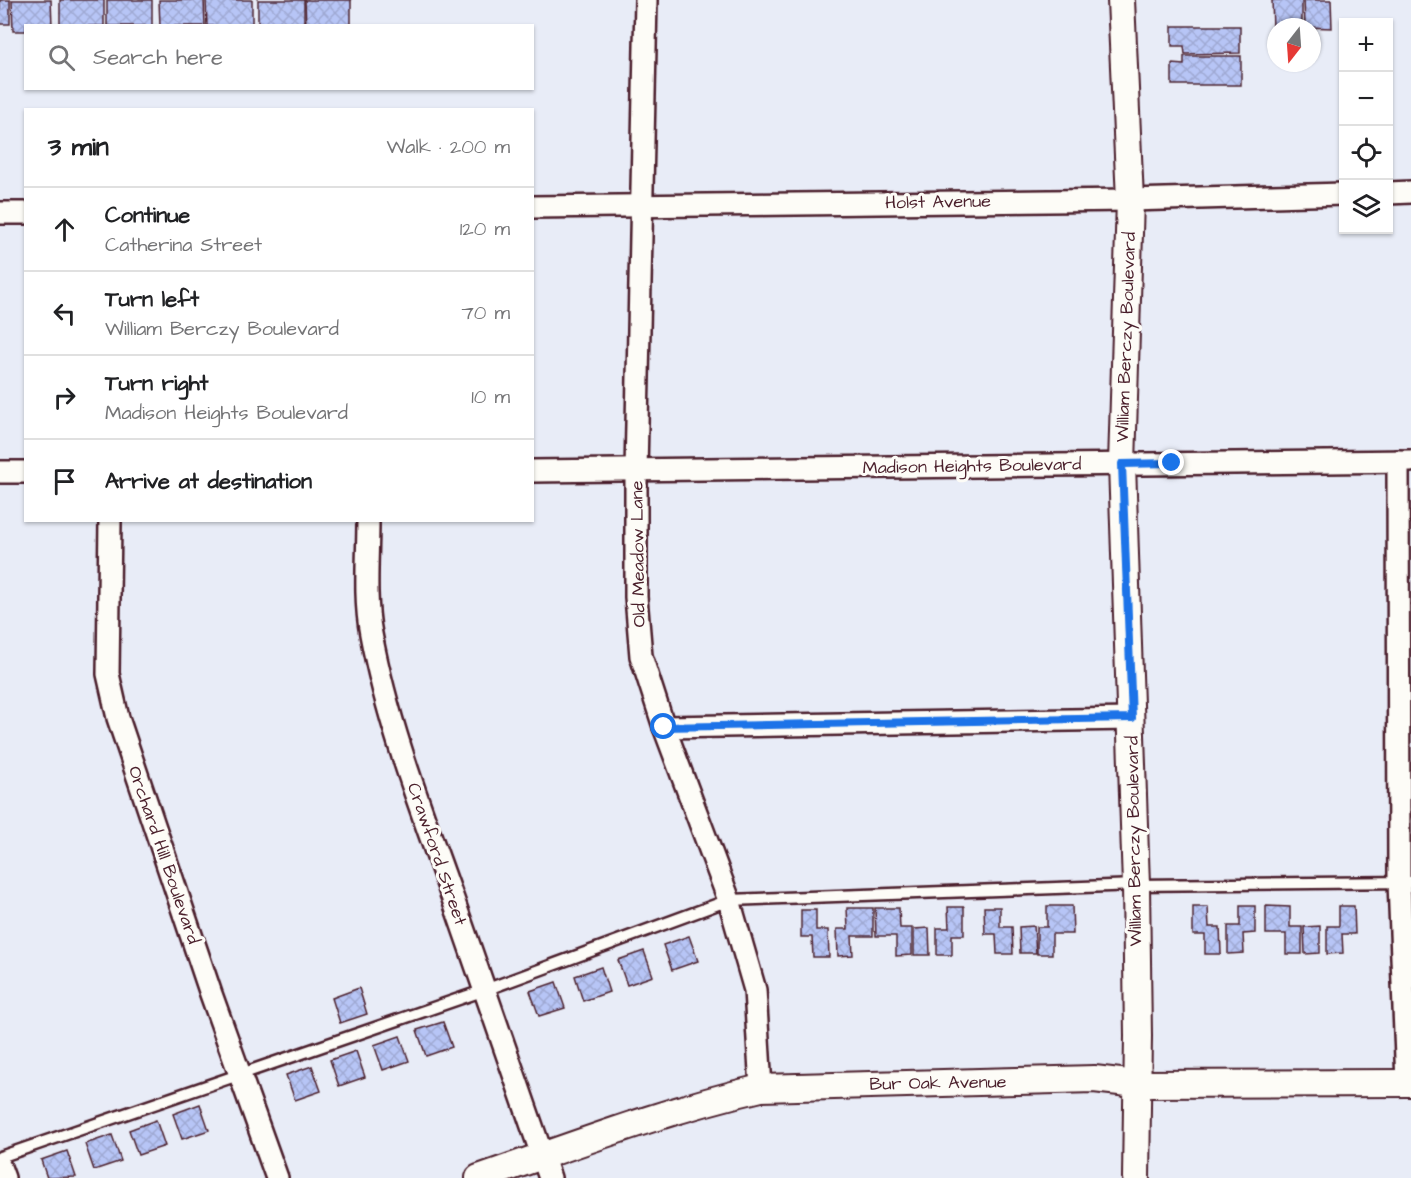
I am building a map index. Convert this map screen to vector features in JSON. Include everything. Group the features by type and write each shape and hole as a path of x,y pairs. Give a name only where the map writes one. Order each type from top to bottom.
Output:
{"street":[{"name":"Old Meadow Lane","path":"646,0 636,471 636,597 641,656 664,727 729,900 755,990 761,1088"},
{"name":"William Berczy Boulevard","path":"1121,0 1130,200 1122,464 1136,885 1136,1178"},
{"path":"1393,193 1411,192"},
{"name":"Holst Avenue","path":"534,207 1130,200 1339,194"},
{"path":"0,213 24,213"},
{"path":"1404,461 1405,882 1409,1083"},
{"name":"Madison Heights Boulevard","path":"534,471 1404,461"},
{"path":"0,472 24,472"},
{"name":"Orchard Hill Boulevard","path":"110,522 108,674 118,718 211,993 278,1178"},
{"name":"Crawford Street","path":"368,522 370,632 391,714 422,812 546,1167"},
{"path":"664,727 1132,718"},
{"name":"Bur Oak Avenue","path":"479,1178 546,1167 690,1106 761,1088 1094,1079 1137,1084 1409,1083"},
{"path":"0,1167 4,1178"}],"lane":[{"path":"0,1157 485,990 729,900 1136,885 1405,882"}],"building":[{"path":"0,0 10,0 10,24 0,24"},
{"path":"12,0 51,0 52,24 24,24 24,31 13,31"},
{"path":"60,0 104,0 104,24 60,24"},
{"path":"107,0 152,0 152,24 107,24"},
{"path":"159,0 204,0 205,24 160,24"},
{"path":"206,0 252,0 252,24 207,24"},
{"path":"258,0 304,0 304,24 258,24"},
{"path":"305,0 351,0 351,24 306,24"},
{"path":"1272,0 1302,0 1302,18 1273,18"},
{"path":"1304,0 1331,0 1332,28 1321,28 1321,18 1305,18"},
{"path":"1172,26 1240,26 1240,53 1185,54 1184,46 1172,46"},
{"path":"1184,56 1241,56 1241,85 1172,85 1172,64 1184,65"},
{"path":"1047,906 1072,906 1073,934 1052,934 1052,954 1037,954 1037,927 1047,927"},
{"path":"1240,906 1255,906 1255,933 1243,934 1244,953 1228,954 1228,926 1240,926"},
{"path":"1266,906 1290,907 1290,927 1302,927 1302,954 1286,954 1286,934 1266,934"},
{"path":"1339,906 1354,906 1355,934 1342,934 1343,953 1327,954 1327,926 1339,926"},
{"path":"948,907 964,907 964,935 952,935 952,955 937,955 937,928 949,928"},
{"path":"984,907 1000,907 1000,927 1012,927 1013,954 997,954 996,934 985,934"},
{"path":"1193,907 1208,907 1209,927 1220,927 1221,954 1205,954 1205,935 1193,935"},
{"path":"847,908 873,908 873,936 852,936 853,955 838,956 837,929 848,929"},
{"path":"875,908 899,908 900,928 912,928 912,955 896,956 896,936 876,936"},
{"path":"801,910 816,910 816,930 828,930 829,957 813,957 812,937 801,937"},
{"path":"1034,926 1036,953 1020,953 1019,927"},
{"path":"1320,926 1320,953 1305,954 1304,927"},
{"path":"929,928 930,955 914,955 914,929"},
{"path":"689,936 698,961 672,970 663,945"},
{"path":"644,951 653,976 627,985 618,960"},
{"path":"601,967 609,992 583,1001 575,976"},
{"path":"556,982 565,1008 539,1016 530,991"},
{"path":"359,988 367,1014 340,1023 332,998"},
{"path":"443,1022 452,1047 426,1056 417,1030"},
{"path":"400,1036 409,1061 383,1070 374,1045"},
{"path":"356,1051 365,1077 339,1086 330,1060"},
{"path":"312,1066 321,1091 295,1100 286,1075"},
{"path":"200,1104 209,1130 182,1139 173,1114"},
{"path":"156,1120 165,1146 138,1155 129,1130"},
{"path":"112,1135 121,1161 94,1170 85,1144"},
{"path":"67,1151 76,1177 47,1178 41,1160"}],"route":[{"path":"664,727 1132,718 1122,464 1172,463"}]}
